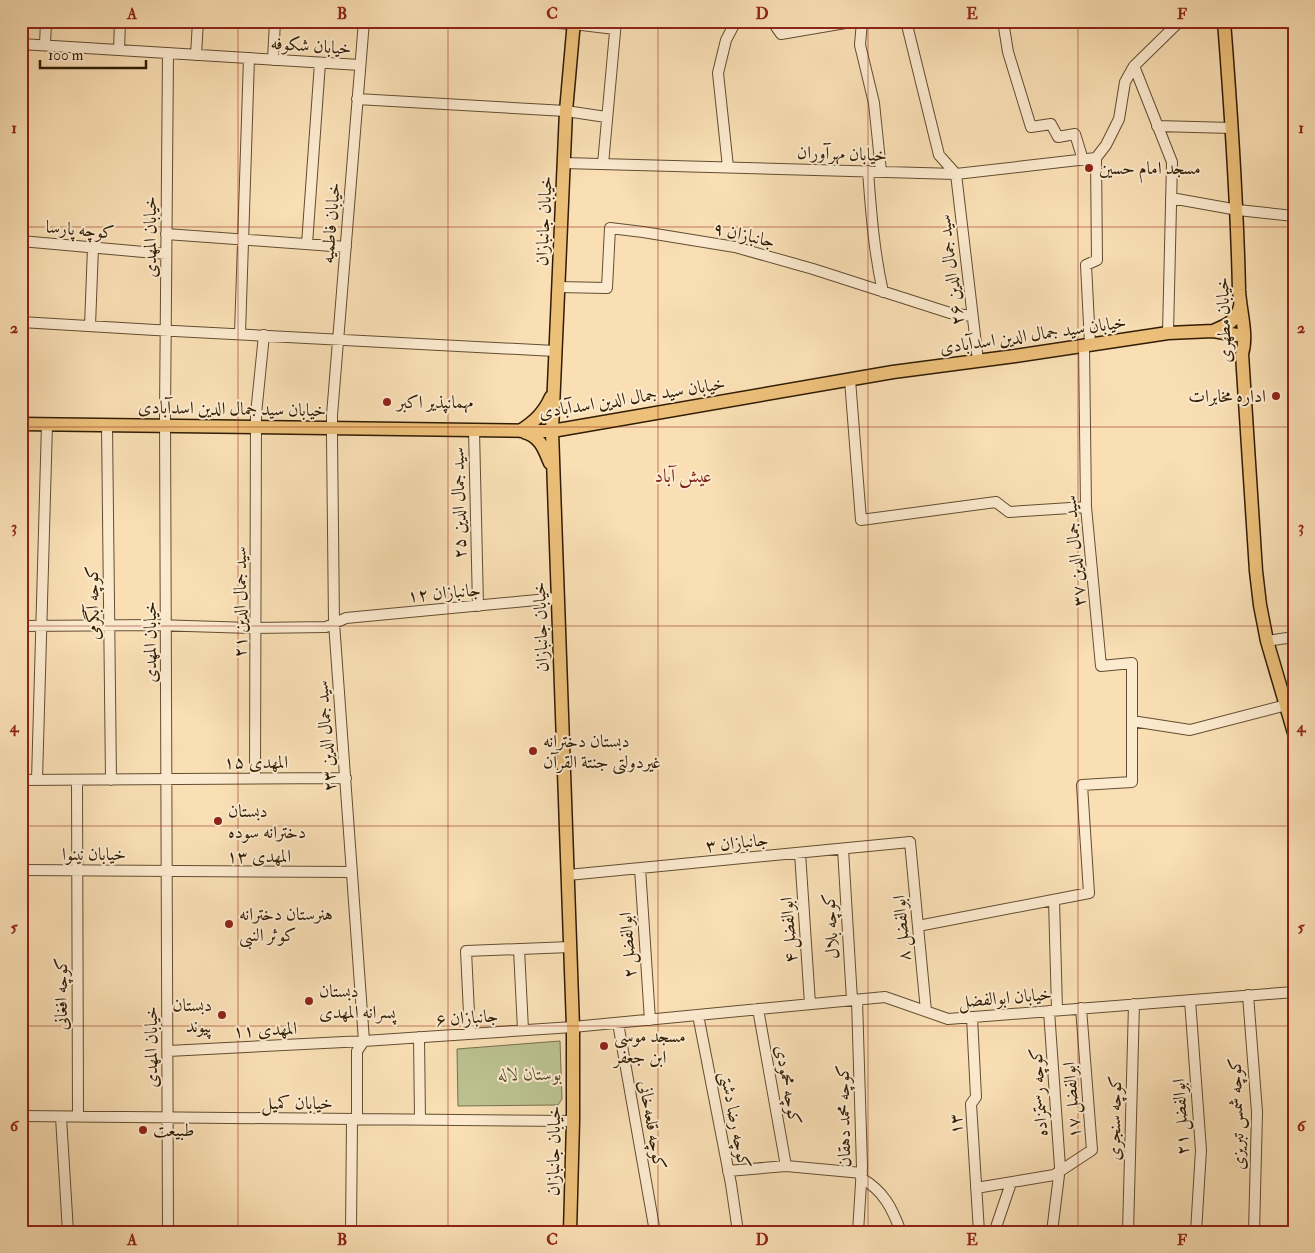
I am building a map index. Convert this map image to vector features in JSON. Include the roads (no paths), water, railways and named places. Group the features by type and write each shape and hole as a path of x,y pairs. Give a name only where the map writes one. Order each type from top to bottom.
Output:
{"main road":[{"name":"خیابان مطهری","path":"1224,21 1238,210 1239,309 1256,570 1267,641 1289,704 1294,734"},
{"name":"خیابان جانبازان","path":"570,1232 573,1027 552,431 566,111 574,23"},
{"path":"1212,331 1223,327 1236,318 1239,309"},
{"name":"خیابان سید جمال الدین اسدآبادی","path":"21,424 552,431 850,380 1087,344 1168,333 1212,331 1241,333"},
{"path":"520,431 536,421 553,394"},
{"path":"520,431 530,434 540,441 553,471"}],"street":[{"path":"45,45 46,21"},
{"path":"119,50 120,21"},
{"path":"196,55 198,21"},
{"path":"274,60 275,21"},
{"name":"خیابان فاطمیه","path":"332,428 364,21"},
{"path":"526,21 615,25 603,164"},
{"path":"728,167 718,73 726,40 736,21"},
{"path":"772,21 781,34 857,21"},
{"path":"862,21 860,45 874,103 881,171"},
{"path":"906,21 939,155 956,174"},
{"path":"1003,21 1008,52 1031,127 1051,124 1058,137 1075,134 1082,160"},
{"path":"1096,158 1106,145 1118,119 1124,82 1134,66 1180,21"},
{"path":"21,66 23,44"},
{"name":"خیابان شکوفه","path":"23,44 360,65"},
{"name":"خیابان المهدی","path":"168,53 166,234 168,1232"},
{"path":"240,334 249,58"},
{"path":"307,244 320,63"},
{"path":"1134,66 1172,162 1168,333"},
{"path":"357,99 566,111 606,117"},
{"path":"1158,126 1232,128"},
{"name":"خیابان مهرآوران","path":"564,163 956,174 1096,158"},
{"name":"سید جمال الدین ۳۷","path":"1096,158 1097,260 1086,265 1086,507 1101,666 1132,664 1132,721"},
{"path":"868,171 873,234 883,292"},
{"name":"سید جمال الدین ۲۶","path":"956,174 978,362"},
{"path":"1171,198 1238,210 1294,216"},
{"name":"جانبازان ۹","path":"558,287 607,288 610,228 735,247 812,269 950,313 972,316"},
{"path":"166,234 346,247"},
{"name":"کوچه پارسا","path":"21,241 166,254"},
{"path":"90,326 93,247"},
{"path":"21,322 555,350"},
{"name":"سید جمال الدین ۲۱","path":"256,778 256,427 264,335"},
{"path":"850,380 861,520 996,502 1009,512 1086,507"},
{"path":"37,780 47,424"},
{"name":"کوچه آبگرمی","path":"107,425 111,780"},
{"name":"سید جمال الدین ۲۳","path":"332,428 334,624 364,1041 358,1052 351,1232"},
{"name":"سید جمال الدین ۲۵","path":"474,430 478,606"},
{"name":"جانبازان ۱۲","path":"21,626 326,627 346,618 558,598"},
{"path":"1267,641 1294,637"},
{"path":"918,926 1089,893 1082,785 1132,782 1132,721 1190,730 1289,704"},
{"name":"المهدی ۱۵","path":"21,780 346,778"},
{"name":"کوچه افغانی","path":"76,780 78,1117"},
{"name":"جانبازان ۳","path":"568,875 910,842"},
{"name":"ابوالفضل ۸","path":"910,842 926,1011"},
{"name":"کوچه بلال","path":"842,849 854,1000"},
{"name":"ابوالفضل ۴","path":"800,853 810,1004"},
{"name":"ابوالفضل ۲","path":"640,868 650,1020"},
{"name":"خیابان نینوا","path":"21,870 167,871"},
{"name":"المهدی ۱۳","path":"167,871 352,872"},
{"name":"کوچه رستمزاده","path":"1052,1232 1060,1172 1053,1010 1054,900"},
{"path":"470,1034 466,951 570,948"},
{"path":"519,949 523,1030"},
{"name":"خیابان ابوالفضل","path":"573,1027 885,997 948,1019 1294,992"},
{"name":"کوچه شمس تبریزی","path":"1248,995 1257,1112 1254,1232"},
{"name":"کوچه محمد دهقان","path":"854,1000 862,1175 858,1232"},
{"name":"ابوالفضل ۲۱","path":"1190,1000 1200,1150 1196,1232"},
{"name":"کوچه سنجری","path":"1128,1232 1134,1004"},
{"name":"ابوالفضل ۱۷","path":"1060,1172 1092,1150 1081,1008"},
{"name":"کوچه محمودی","path":"758,1009 786,1166"},
{"name":"کوچه رضا دشتی","path":"698,1015 738,1232"},
{"name":"۱۳","path":"972,1017 976,1097 971,1104 980,1232"},
{"name":"کوچه قلعه‌خانی","path":"618,1023 655,1232"},
{"name":"جانبازان ۶","path":"364,1041 573,1027"},
{"path":"418,1037 420,1120"},
{"name":"المهدی ۱۱","path":"168,1051 364,1041"},
{"name":"خیابان کمیل","path":"21,1116 573,1121"},
{"path":"61,1117 68,1232"},
{"path":"728,1170 786,1166 862,1175 874,1185 892,1207 901,1232"},
{"path":"976,1188 1054,1176 1060,1172"},
{"path":"980,1232 995,1230 1010,1183"}],"place":[{"name":"مسجد امام حسین","path":"1089,168"},
{"name":"اداره مخابرات","path":"1276,396"},
{"name":"مهمانپذیر اکبر","path":"387,402"},
{"name":"دبستان دخترانه غیردولتی جنتة القرآن","path":"533,751"},
{"name":"دبستان دخترانه سوده","path":"218,821"},
{"name":"هنرستان دخترانه کوثر النبی","path":"229,924"},
{"name":"دبستان پسرانه المهدی","path":"309,1001"},
{"name":"دبستان پیوند","path":"222,1015"},
{"name":"مسجد موسی ابن جعفر","path":"604,1046"},
{"name":"طبیعت","path":"143,1130"}],"district":[{"name":"عیش آباد","path":"683,476"}],"park label":[{"name":"بوستان لاله","path":"530,1074"}]}
